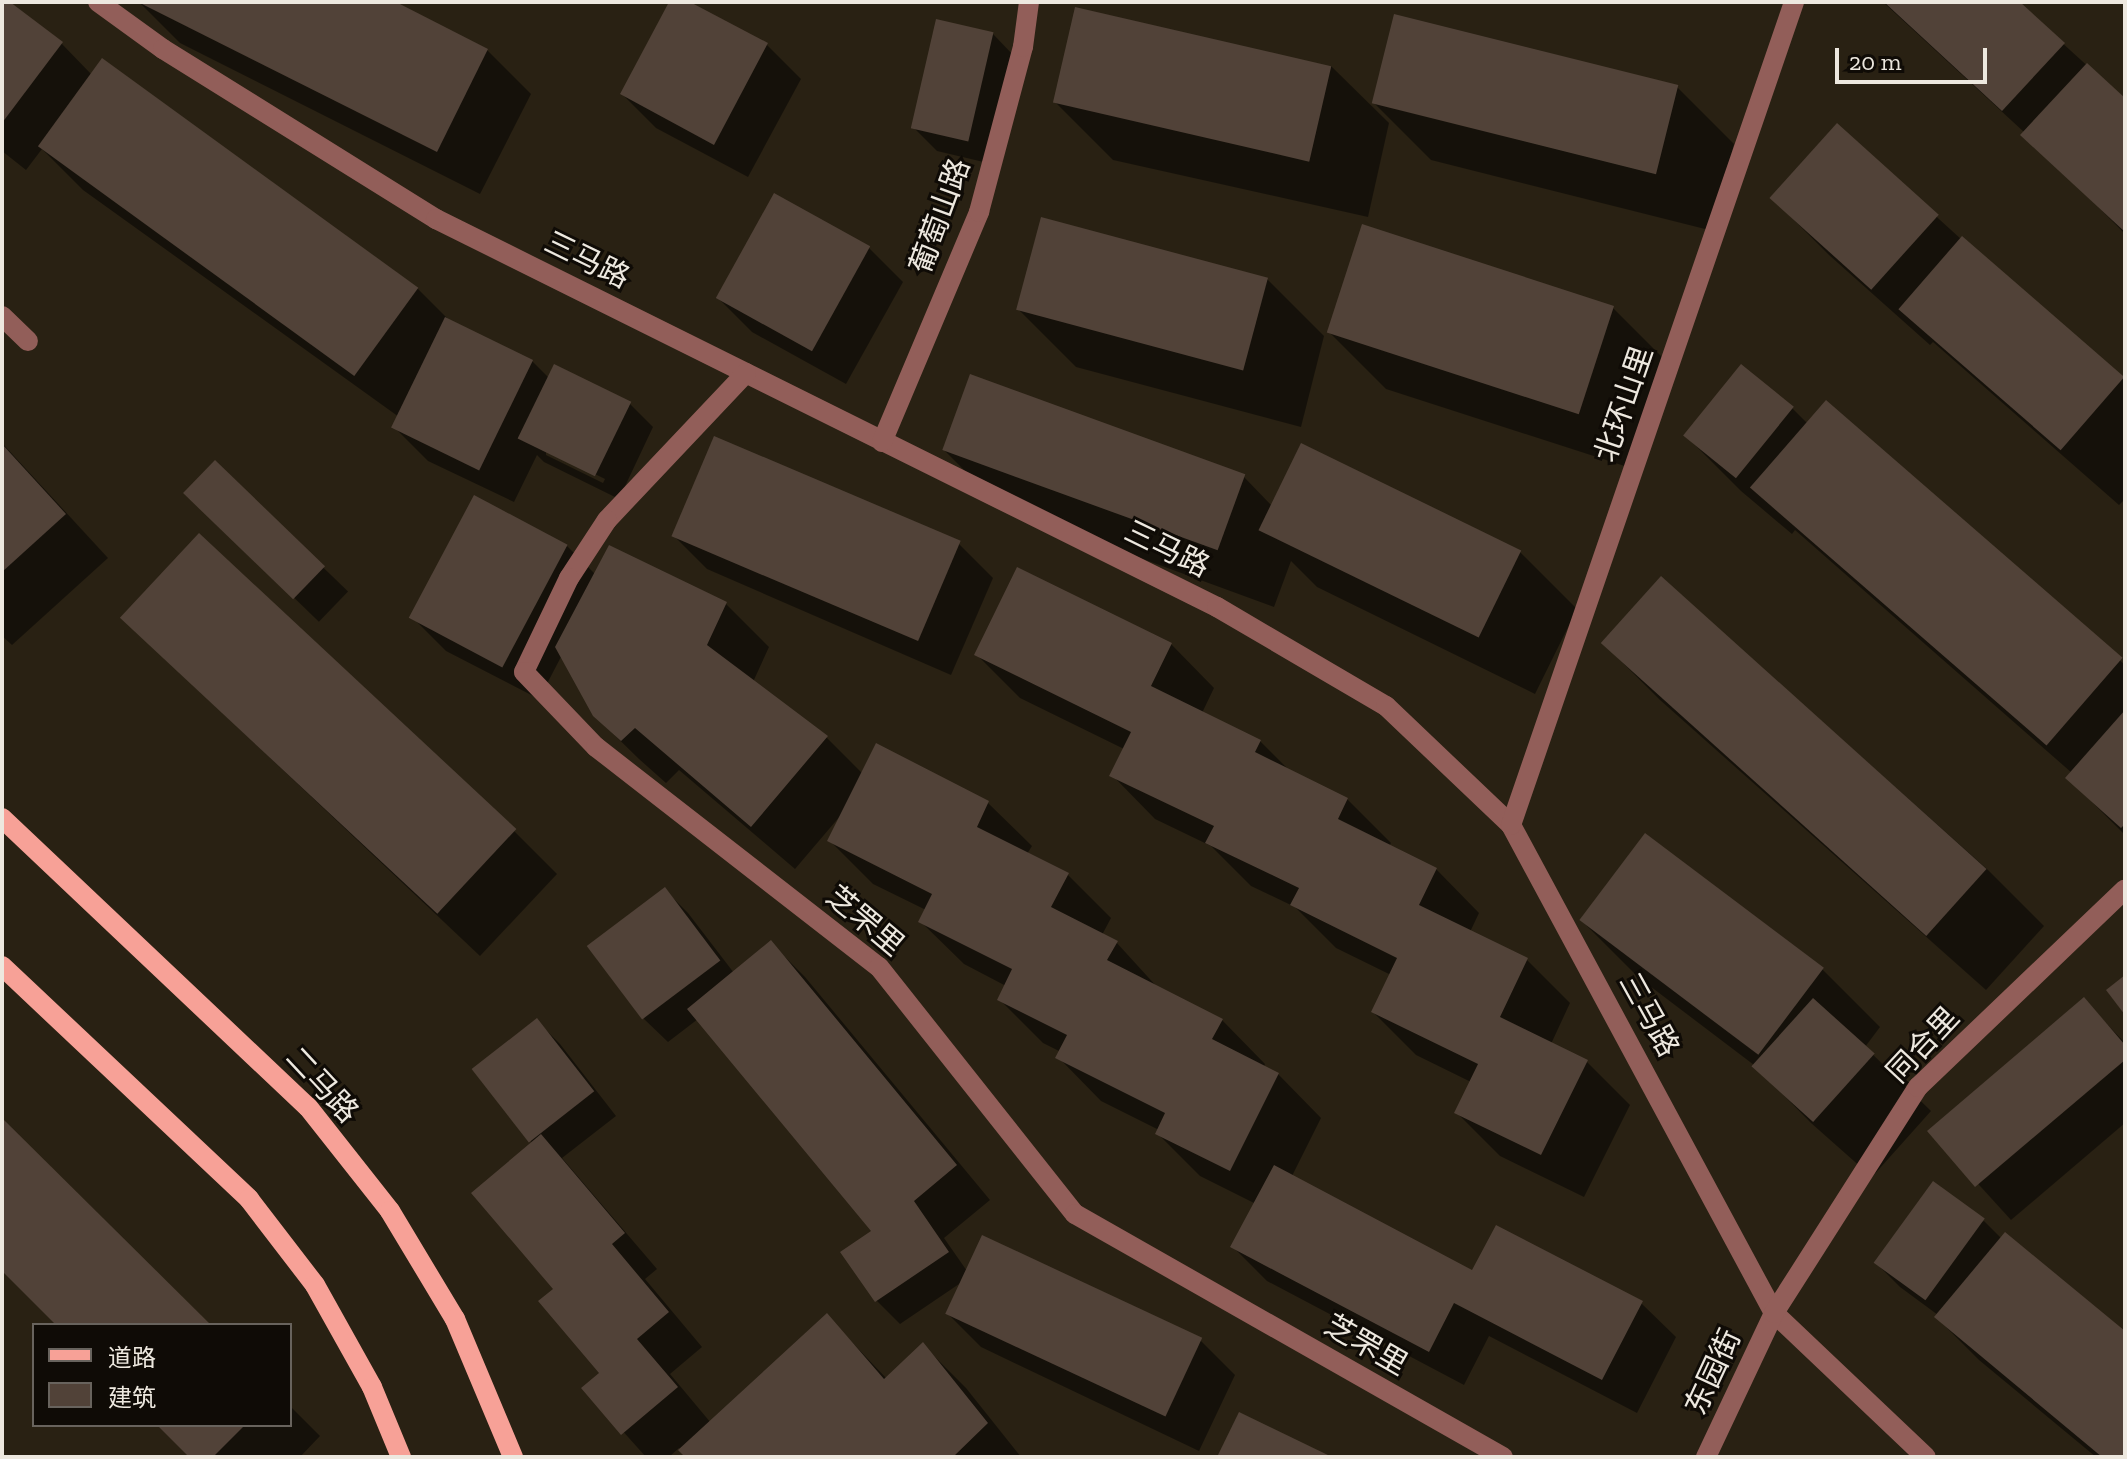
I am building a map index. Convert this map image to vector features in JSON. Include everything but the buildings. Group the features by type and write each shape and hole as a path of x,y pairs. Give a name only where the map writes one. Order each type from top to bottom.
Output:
{"main road":[{"name":"二马路","path":"2,818 308,1107 390,1211 455,1319 513,1457"},
{"path":"2,966 249,1199 315,1285 372,1387 401,1457"}],"street":[{"name":"三马路","path":"98,2 163,49 436,219 1217,607 1386,706 1511,825 1774,1313 1926,1457"},
{"name":"葡萄山路","path":"882,442 979,212 1023,47 1029,2"},
{"name":"北环山里","path":"1511,825 1794,2"},
{"path":"2,316 28,341"},
{"name":"芝罘里","path":"746,373 607,520 569,578 524,672 596,747 879,967 1075,1214 1503,1457"},
{"name":"同合里","path":"1774,1313 1918,1087 2125,889"},
{"name":"东园街","path":"1706,1457 1774,1313"}]}
